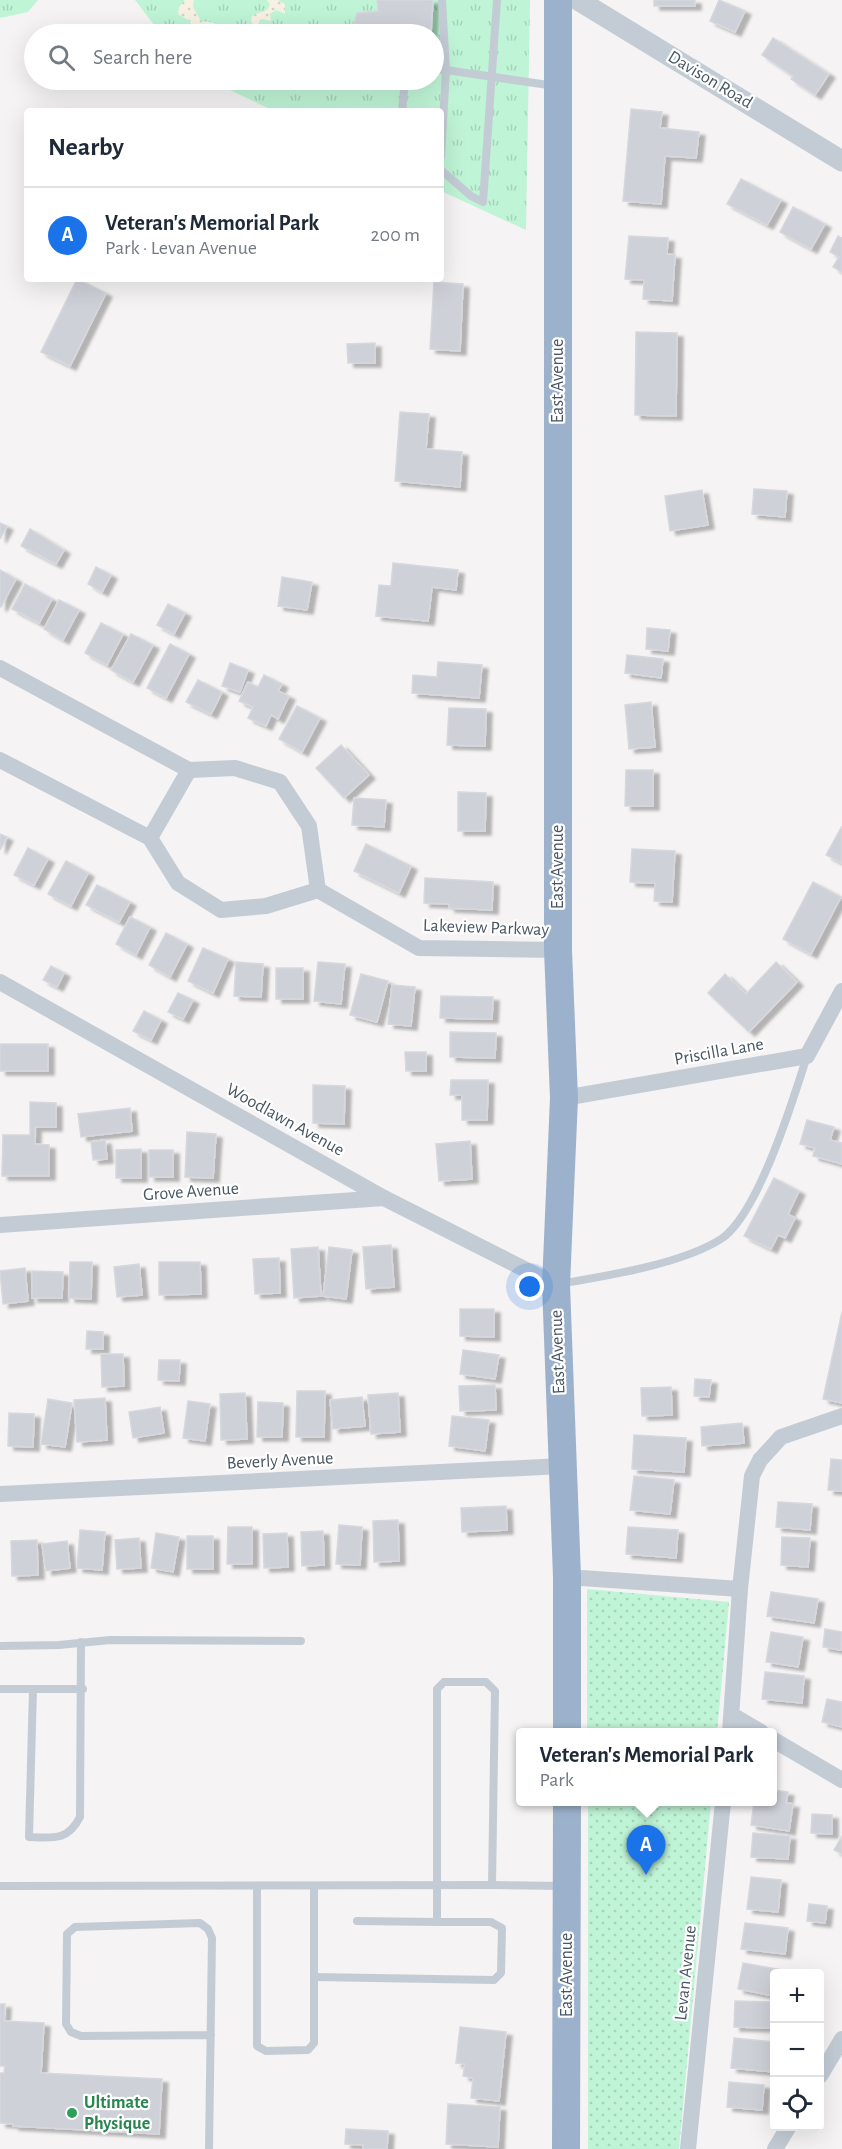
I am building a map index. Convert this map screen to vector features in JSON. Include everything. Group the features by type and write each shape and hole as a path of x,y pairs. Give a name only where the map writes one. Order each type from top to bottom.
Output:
{"highway":[{"name":"East Avenue","path":"558,0 558,950 564,1098 556,1285 567,1577 567,1728"},
{"name":"East Avenue","path":"566,2149 567,1806"}],"street":[{"name":"Davison Road","path":"578,0 840,157"},
{"path":"0,668 189,770 235,768 280,782 309,826 318,890 266,906 221,910 178,883 150,838 0,760"},
{"path":"150,838 189,770"},
{"name":"Lakeview Parkway","path":"318,890 419,948 558,950"},
{"name":"Woodlawn Avenue","path":"0,982 384,1198 556,1285"},
{"path":"807,1056 842,991"},
{"name":"Priscilla Lane","path":"564,1098 807,1056"},
{"name":"Grove Avenue","path":"0,1225 384,1198"},
{"path":"730,1728 740,1589 752,1476 760,1460 781,1437 842,1416"},
{"name":"Beverly Avenue","path":"0,1494 562,1466"},
{"path":"567,1577 740,1589"},
{"path":"732,1715 754,1728"},
{"path":"777,1742 842,1780"},
{"name":"Levan Avenue","path":"688,2149 723,1806"},
{"path":"824,2068 842,2039"},
{"path":"775,2149 786,2131"}],"lane":[{"path":"442,0 443,24"},
{"path":"444,173 471,196 483,202 497,0"},
{"path":"444,35 446,70 444,108"},
{"path":"446,70 558,86"},
{"path":"402,108 404,90"},
{"path":"556,1285 667,1261 699,1251 723,1239 739,1222 761,1182 791,1108 807,1056"},
{"path":"0,1646 110,1640 301,1641"},
{"path":"33,1689 29,1837 65,1836 75,1828 81,1817 81,1642"},
{"path":"437,1922 437,1689 444,1682 486,1682 495,1691 492,1885"},
{"path":"0,1689 82,1689"},
{"path":"0,1886 492,1885 567,1887"},
{"path":"257,1887 257,2046 266,2051 308,2050 314,2043 314,1886"},
{"path":"314,1977 494,1980 501,1973 502,1928 491,1922 357,1921"},
{"path":"210,2149 212,1938 208,1929 201,1923 75,1927 67,1935 66,2024 70,2032 81,2036 211,2035"}],"green space":[{"path":"0,0 38,0 28,12 0,18"},
{"path":"135,0 530,0 526,230 444,192 444,108 268,108 230,90 444,90 444,24 153,24"},
{"path":"587,1589 729,1602 717,1728 587,1728"},
{"path":"588,1806 711,1806 679,2149 588,2149"}],"sand":[{"path":"185,0 194,0 193,7 201,21 215,24 191,24 190,21 178,14 179,7"},
{"path":"267,0 278,0 285,4 285,14 276,10 270,14 271,21 262,19 258,24 253,24 252,16 264,11 270,5"}],"building":[{"path":"377,0 433,0 432,24 354,24 357,13 378,11"},
{"path":"654,0 695,0 695,6 654,6"},
{"path":"719,0 745,11 735,32 710,21"},
{"path":"773,38 829,74 815,95 791,79 793,76 762,55"},
{"path":"631,109 662,112 660,128 699,132 696,158 665,156 661,204 623,201"},
{"path":"741,179 781,200 767,225 727,204"},
{"path":"793,207 825,224 811,249 780,232"},
{"path":"629,236 668,238 667,254 675,255 672,301 643,299 644,280 625,279"},
{"path":"838,236 842,238 842,272 833,267 839,257 830,252"},
{"path":"76,282 83,282 106,293 70,366 41,352"},
{"path":"434,282 463,284 460,351 430,349"},
{"path":"636,332 677,333 676,416 635,415"},
{"path":"375,343 375,363 348,363 347,344"},
{"path":"400,412 429,414 426,449 462,452 460,487 395,481"},
{"path":"754,489 787,491 785,517 752,514"},
{"path":"702,490 708,525 670,531 665,496"},
{"path":"0,523 7,526 0,539"},
{"path":"30,529 64,550 56,564 21,546"},
{"path":"393,563 458,570 456,590 432,587 428,621 376,616 379,585 391,586"},
{"path":"96,567 111,575 102,592 88,584"},
{"path":"0,570 16,579 1,607 0,606"},
{"path":"282,577 312,582 307,610 278,606"},
{"path":"25,584 52,599 39,623 12,609"},
{"path":"59,600 79,610 63,640 44,629"},
{"path":"168,604 185,613 174,634 157,625"},
{"path":"101,623 123,634 107,665 85,653"},
{"path":"647,628 670,630 668,651 646,649"},
{"path":"131,634 153,645 133,682 111,670"},
{"path":"170,644 189,654 166,698 147,688"},
{"path":"627,655 663,659 661,678 625,673"},
{"path":"438,662 482,665 479,698 412,693 413,675 437,677"},
{"path":"230,663 248,670 240,692 222,686"},
{"path":"264,675 282,684 278,691 289,696 278,719 271,715 266,726 248,718 253,707 239,701 248,682 258,687"},
{"path":"198,680 222,692 211,714 186,702"},
{"path":"651,702 655,747 629,749 625,705"},
{"path":"297,706 320,718 302,752 279,739"},
{"path":"449,708 486,709 485,746 447,745"},
{"path":"341,745 369,775 344,798 316,768"},
{"path":"626,770 653,770 653,806 625,806"},
{"path":"458,792 486,793 485,831 458,831"},
{"path":"354,798 386,800 384,827 352,825"},
{"path":"842,826 842,863 826,855"},
{"path":"0,834 7,837 0,850"},
{"path":"366,844 411,866 399,893 354,871"},
{"path":"28,848 48,859 34,885 14,875"},
{"path":"632,849 675,851 672,902 654,901 655,883 630,882"},
{"path":"66,861 88,873 71,906 48,894"},
{"path":"425,878 493,882 492,910 449,908 449,904 424,903"},
{"path":"813,882 841,897 811,954 783,939"},
{"path":"97,885 130,902 119,922 86,905"},
{"path":"130,917 150,927 136,955 116,944"},
{"path":"166,933 187,944 170,977 149,965"},
{"path":"203,948 228,959 213,993 188,981"},
{"path":"236,962 263,964 261,997 234,996"},
{"path":"318,962 345,964 341,1004 314,1001"},
{"path":"776,962 797,982 749,1032 708,993 725,974 746,994"},
{"path":"51,966 64,973 57,987 43,980"},
{"path":"276,968 303,968 303,999 276,999"},
{"path":"361,974 388,981 377,1022 350,1015"},
{"path":"392,985 415,987 411,1026 388,1024"},
{"path":"178,993 193,1000 183,1019 168,1012"},
{"path":"441,996 493,997 492,1019 440,1018"},
{"path":"144,1011 161,1020 151,1040 133,1031"},
{"path":"450,1032 496,1033 495,1058 450,1057"},
{"path":"0,1044 48,1044 48,1071 0,1071"},
{"path":"405,1052 426,1052 426,1071 406,1071"},
{"path":"451,1080 488,1080 487,1120 462,1120 462,1095 450,1095"},
{"path":"313,1085 345,1086 344,1124 313,1123"},
{"path":"30,1102 56,1103 56,1127 35,1127 35,1144 49,1145 49,1176 2,1176 3,1135 30,1135"},
{"path":"130,1108 132,1131 81,1137 78,1114"},
{"path":"807,1120 834,1127 830,1140 842,1143 842,1164 813,1156 815,1148 800,1144"},
{"path":"187,1132 216,1134 213,1178 185,1177"},
{"path":"105,1140 107,1159 93,1160 91,1142"},
{"path":"470,1141 472,1179 439,1181 436,1144"},
{"path":"141,1149 141,1178 116,1178 116,1150"},
{"path":"149,1150 173,1150 173,1177 149,1177"},
{"path":"774,1178 799,1191 788,1214 795,1218 785,1238 778,1235 771,1249 744,1236"},
{"path":"391,1245 394,1287 366,1289 363,1247"},
{"path":"318,1247 321,1296 294,1298 291,1249"},
{"path":"329,1247 352,1250 346,1299 323,1296"},
{"path":"279,1258 280,1293 255,1294 253,1259"},
{"path":"70,1262 92,1262 91,1299 69,1298"},
{"path":"159,1262 200,1262 201,1294 159,1295"},
{"path":"139,1264 142,1295 117,1297 114,1267"},
{"path":"25,1268 28,1301 3,1304 0,1271"},
{"path":"32,1271 63,1272 62,1298 32,1298"},
{"path":"460,1309 494,1309 494,1337 460,1336"},
{"path":"842,1312 842,1403 823,1399"},
{"path":"87,1331 103,1332 103,1349 86,1349"},
{"path":"463,1350 499,1355 495,1379 460,1374"},
{"path":"101,1354 123,1354 124,1386 102,1387"},
{"path":"159,1360 180,1360 179,1381 158,1380"},
{"path":"695,1379 711,1380 709,1397 694,1396"},
{"path":"495,1385 496,1410 460,1411 459,1386"},
{"path":"671,1387 672,1415 642,1416 641,1388"},
{"path":"297,1391 325,1391 324,1437 296,1437"},
{"path":"245,1393 247,1439 221,1440 220,1394"},
{"path":"398,1393 400,1432 371,1434 368,1395"},
{"path":"362,1397 365,1426 333,1429 330,1400"},
{"path":"105,1398 107,1440 77,1442 74,1400"},
{"path":"48,1399 72,1403 65,1447 41,1444"},
{"path":"188,1401 210,1404 205,1441 183,1438"},
{"path":"258,1402 283,1403 282,1437 257,1437"},
{"path":"160,1407 164,1433 133,1438 129,1412"},
{"path":"9,1413 34,1414 33,1447 8,1446"},
{"path":"452,1416 489,1420 485,1451 449,1446"},
{"path":"742,1423 744,1443 702,1446 701,1427"},
{"path":"634,1435 686,1438 684,1472 632,1469"},
{"path":"831,1459 842,1460 842,1491 828,1490"},
{"path":"634,1476 674,1480 670,1514 630,1510"},
{"path":"778,1502 812,1504 810,1530 776,1527"},
{"path":"506,1506 507,1530 462,1532 461,1508"},
{"path":"398,1520 399,1561 374,1562 373,1521"},
{"path":"339,1525 362,1527 360,1565 336,1564"},
{"path":"228,1527 252,1527 252,1564 227,1564"},
{"path":"628,1527 678,1530 676,1558 626,1554"},
{"path":"80,1530 105,1532 102,1570 77,1568"},
{"path":"323,1531 324,1565 302,1566 301,1532"},
{"path":"156,1533 179,1537 173,1572 151,1568"},
{"path":"287,1533 288,1567 264,1568 263,1534"},
{"path":"187,1536 213,1536 213,1569 187,1569"},
{"path":"782,1537 810,1538 808,1567 781,1565"},
{"path":"139,1538 141,1568 117,1569 115,1540"},
{"path":"37,1540 38,1575 12,1576 11,1541"},
{"path":"67,1541 70,1568 46,1571 42,1544"},
{"path":"771,1592 818,1599 814,1623 767,1616"},
{"path":"825,1629 842,1632 841,1650 823,1647"},
{"path":"771,1632 803,1637 798,1667 766,1662"},
{"path":"765,1672 804,1676 802,1703 762,1699"},
{"path":"827,1699 842,1702 842,1727 822,1722"},
{"path":"777,1791 788,1792 786,1803 793,1804 789,1831 751,1825 753,1806 777,1806"},
{"path":"812,1814 832,1815 832,1834 811,1833"},
{"path":"753,1833 790,1836 788,1859 751,1857"},
{"path":"842,1836 842,1854 834,1850"},
{"path":"751,1877 781,1880 778,1912 747,1909"},
{"path":"809,1904 827,1906 825,1923 807,1921"},
{"path":"745,1923 788,1928 785,1954 741,1949"},
{"path":"743,1963 777,1969 770,1969 770,1995 738,1989"},
{"path":"735,2001 770,2002 770,2028 734,2027"},
{"path":"0,2004 5,2004 4,2021 44,2023 41,2073 162,2079 159,2134 13,2126 13,2124 0,2123 0,2073 4,2073 5,2066 0,2066"},
{"path":"460,2027 506,2032 499,2101 471,2098 473,2078 463,2076 465,2064 456,2063"},
{"path":"734,2038 770,2042 770,2072 731,2068"},
{"path":"729,2082 764,2085 762,2110 727,2107"},
{"path":"448,2104 500,2107 498,2147 446,2144"},
{"path":"346,2129 388,2131 387,2149 363,2149 363,2145 345,2144"}],"place":[{"name":"Veteran's Memorial Park","path":"646,1875"},
{"name":"Ultimate Physique","path":"72,2113"}]}
